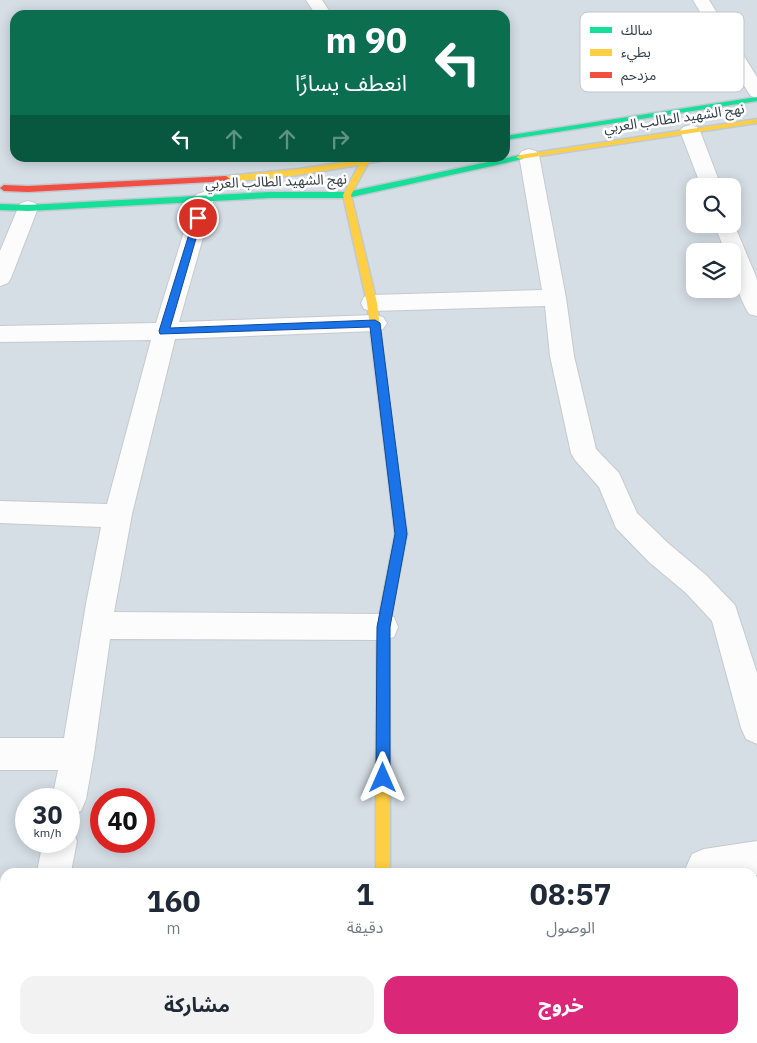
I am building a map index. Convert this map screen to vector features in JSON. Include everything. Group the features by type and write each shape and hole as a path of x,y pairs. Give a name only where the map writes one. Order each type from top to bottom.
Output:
{"main road":[{"name":"نهج الشهيد الطالب العربي","path":"510,137 757,99"},
{"name":"نهج الشهيد الطالب العربي","path":"510,159 757,121"},
{"name":"نهج الشهيد الطالب العربي","path":"0,188 28,189 250,177 351,162"},
{"path":"364,162 347,194 374,313 401,534 383,627 383,868"},
{"name":"نهج الشهيد الطالب العربي","path":"0,207 28,208 270,195 347,194 497,162"}],"street":[{"path":"701,0 708,12"},
{"path":"744,71 757,92"},
{"path":"690,131 708,178"},
{"path":"530,155 555,298 562,356 584,453 610,481 626,520 659,553 696,584 725,614 757,728"},
{"path":"71,788 118,516 164,331 204,199"},
{"path":"0,278 28,208"},
{"path":"728,233 757,308"},
{"path":"0,334 164,331 555,298"},
{"path":"0,512 118,516"},
{"path":"98,625 383,627"},
{"path":"0,754 78,754"},
{"path":"55,868 58,853"},
{"path":"703,868 704,866 757,858"}],"shaded area":[{"path":"0,0 757,0 757,868 0,868"}],"traffic: fast":[{"path":"510,137 757,99"},
{"path":"510,159 520,157"},
{"path":"0,207 28,208 270,195 347,195 497,162"},
{"path":"383,783 383,627 401,534 390,449"}],"traffic: slow":[{"path":"520,157 757,121"},
{"path":"226,179 298,172 361,162"},
{"path":"365,162 347,195 372,303 390,449"},
{"path":"383,783 383,868"}],"traffic: jam":[{"path":"4,188 28,189 226,179"}],"route":[{"path":"198,218 164,331 375,323 401,534 383,627 383,778"}]}
